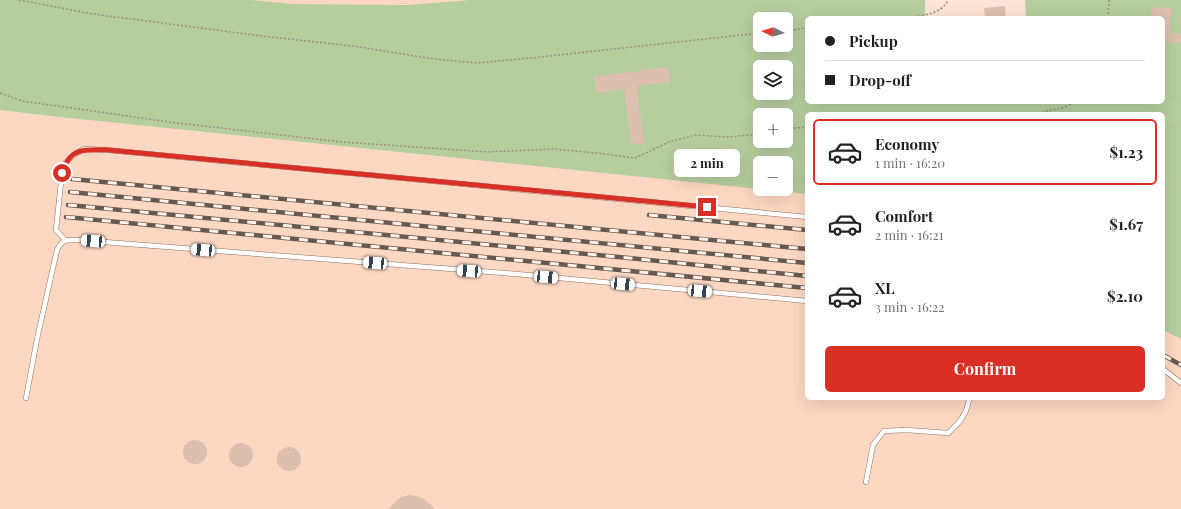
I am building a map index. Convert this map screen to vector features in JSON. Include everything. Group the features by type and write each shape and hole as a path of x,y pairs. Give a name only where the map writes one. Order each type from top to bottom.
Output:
{"lane":[{"path":"65,240 56,230 62,173 66,162 75,154 84,149 108,150 805,217"},
{"path":"26,398 37,339 57,250 61,242 65,240 500,273 805,301"},
{"path":"1165,371 1181,383"},
{"path":"866,482 873,445 884,432 906,430 948,433 958,424 968,407 969,400"}],"path":[{"path":"19,0 93,14 353,46 434,59 477,63 753,34"},
{"path":"919,16 937,11 947,3 948,0"},
{"path":"1108,16 1109,0"},
{"path":"793,30 805,28"},
{"path":"0,93 22,101 342,142 488,152 553,149 636,158 669,142 696,135 728,137 753,135"},
{"path":"1043,112 1062,108 1071,104"},
{"path":"793,128 805,127"}],"shaded area":[{"path":"251,0 469,0 407,5 367,5 293,4"},
{"path":"0,110 753,188 753,196 793,196 793,193 805,194 805,400 1165,400 1165,331 1181,339 1181,509 0,509"}],"green space":[{"path":"0,0 251,0 293,4 407,5 470,0 925,0 925,16 805,16 805,104 1165,104 1165,16 1026,16 1025,0 1181,0 1181,339 1165,331 1165,112 805,112 805,194 793,193 793,156 753,156 753,188 0,110"}],"building":[{"path":"1005,6 1006,16 985,16 984,8"},
{"path":"1152,7 1171,8 1170,33 1181,34 1181,43 1165,42 1165,16 1151,16"},
{"path":"668,67 670,82 637,86 644,143 631,144 624,89 596,93 594,77"},
{"path":"195,440 200,441 206,447 206,457 200,463 195,464 190,463 184,457 183,452 184,447 190,441"},
{"path":"241,443 246,444 252,450 252,460 246,466 241,467 236,466 230,460 229,455 230,450 236,444"},
{"path":"289,447 294,448 300,454 300,464 294,470 289,471 284,470 278,464 277,459 278,454 284,448"},
{"path":"409,495 424,499 435,509 389,509 401,497"}],"railway":[{"path":"72,179 805,249"},
{"path":"70,192 805,263"},
{"path":"68,205 805,276"},
{"path":"649,215 805,230"},
{"path":"66,217 805,288"},
{"path":"1165,356 1181,365"}],"route":[{"path":"62,173 66,162 75,154 84,149 108,150 707,207"}]}
